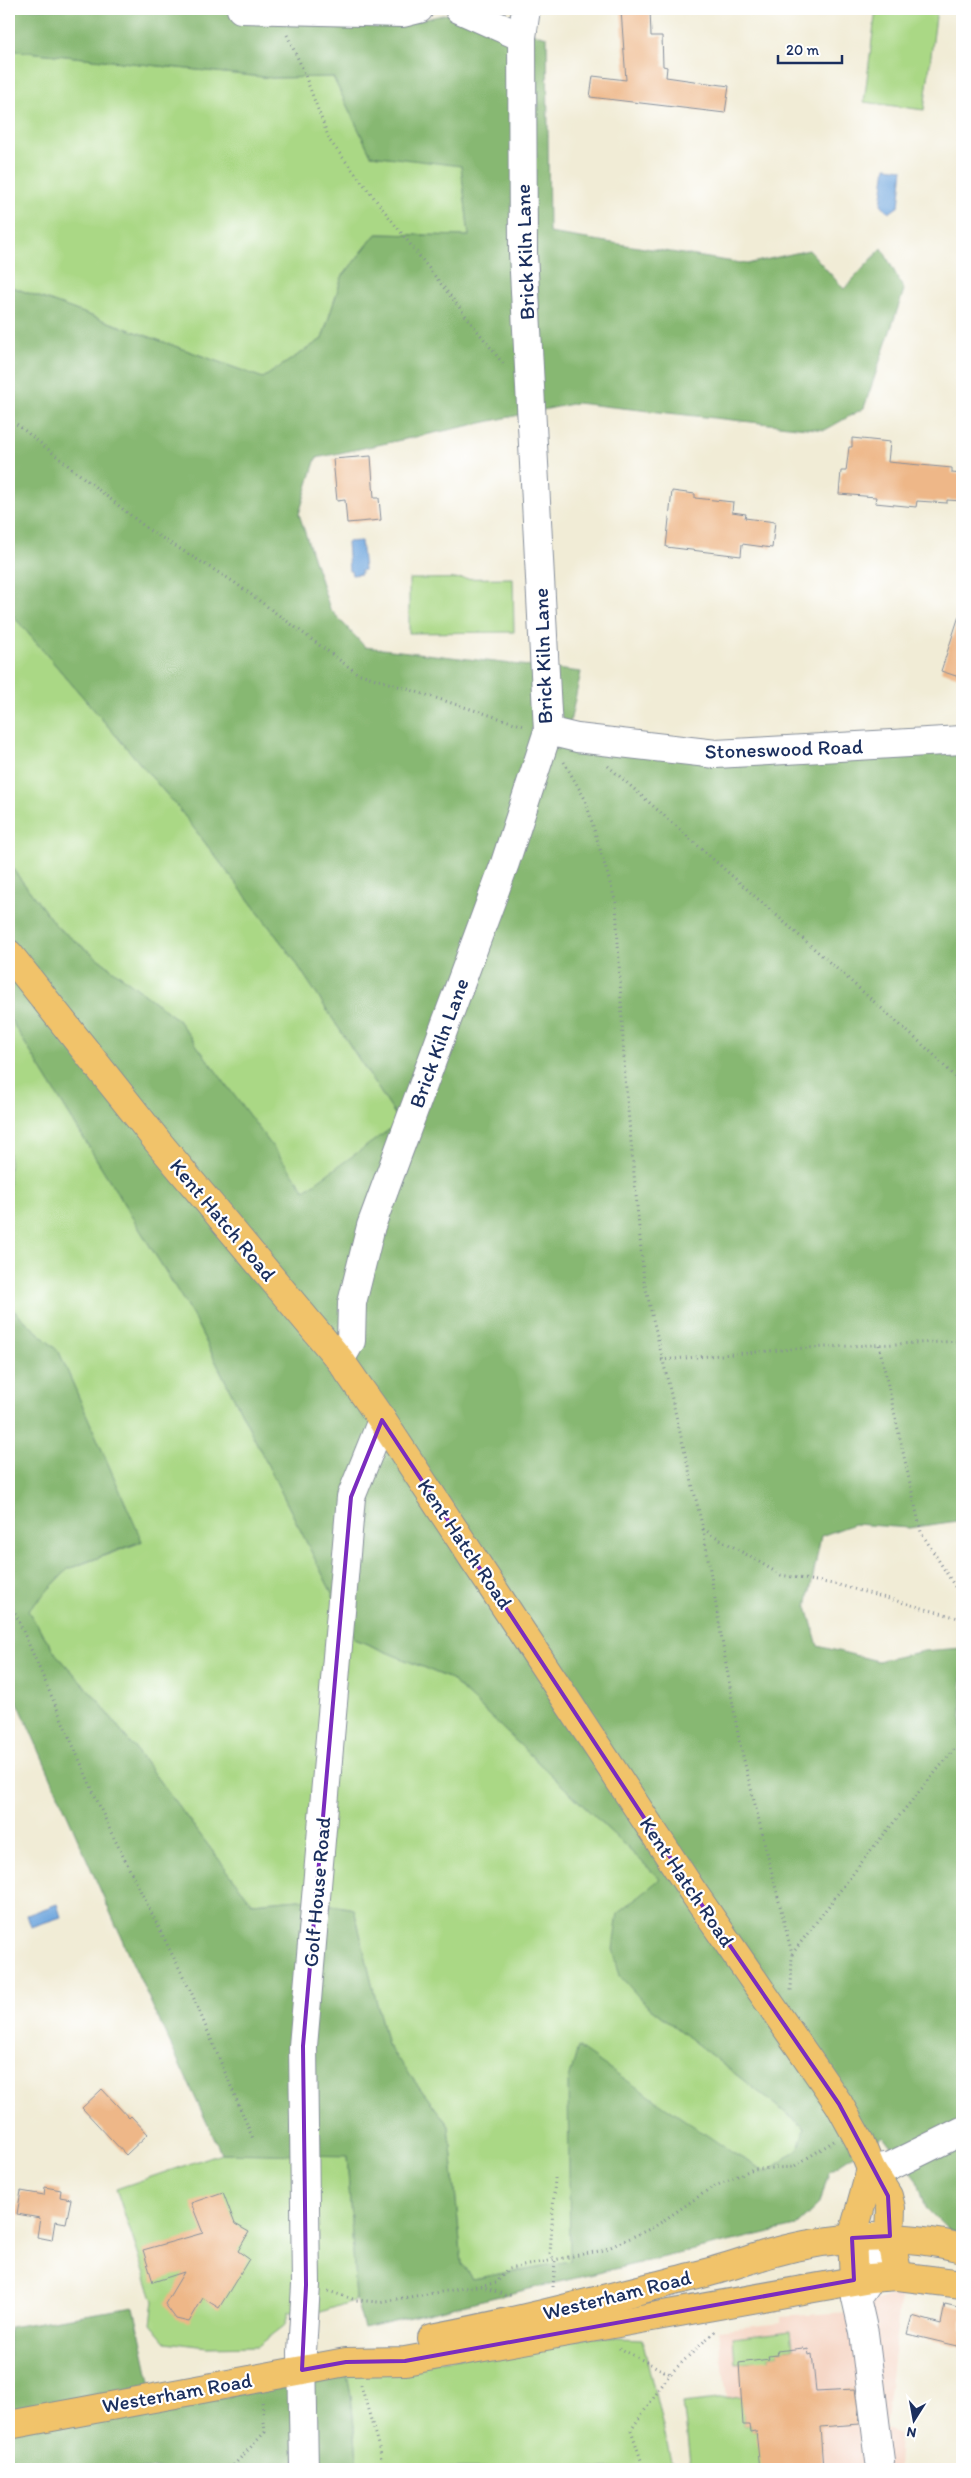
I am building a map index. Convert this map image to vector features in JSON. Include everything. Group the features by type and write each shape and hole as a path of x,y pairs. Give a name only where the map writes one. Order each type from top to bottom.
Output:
{"main road":[{"name":"Kent Hatch Road","path":"9,954 158,1142 340,1360 382,1420 693,1892 786,2025 853,2129 871,2169 889,2202 872,2237"},
{"name":"Kent Hatch Road","path":"871,2169 872,2237 876,2278"},
{"name":"Westerham Road","path":"9,2425 346,2362 548,2300 706,2273 787,2249 872,2237 922,2240 962,2248"},
{"path":"872,2237 876,2278"},
{"name":"Westerham Road","path":"346,2362 405,2361 876,2278 962,2284"}],"street":[{"path":"240,9 403,13 419,9"},
{"path":"459,9 522,37"},
{"name":"Brick Kiln Lane","path":"340,1360 351,1341 352,1302 371,1226 505,863 548,731 523,253 522,37 526,9"},
{"name":"Stoneswood Road","path":"548,731 577,738 716,754 962,740"},
{"name":"Golf House Road","path":"304,2469 302,2370 306,2285 303,2046 351,1498 382,1420"},
{"path":"871,2169 891,2166 962,2131"},
{"path":"876,2278 856,2298 864,2334 880,2461"}],"path":[{"path":"275,11 301,65 330,140 504,366"},
{"path":"9,418 149,530 234,582 357,673 512,724 548,731 585,799 616,903 625,1078 644,1282 661,1360 703,1529 739,1740 792,1954 791,2012 786,2025"},
{"path":"606,765 933,1054 962,1085"},
{"path":"661,1360 962,1341"},
{"path":"879,1345 921,1532 962,1598"},
{"path":"703,1529 781,1575 839,1585 962,1619"},
{"path":"9,1599 110,1830 192,1994 254,2141"},
{"path":"792,1954 870,1850 962,1740"},
{"path":"306,2285 356,2300 378,2302 496,2283 508,2269 604,2250 654,2227 711,2188 753,2169 793,2167 853,2129"},
{"path":"548,2300 553,2285 555,2261 550,2254 555,2178"},
{"path":"481,2285 505,2295 517,2295"},
{"path":"548,2300 553,2285"},
{"path":"644,2469 631,2430 670,2374 722,2325"},
{"path":"346,2362 363,2388 381,2455 380,2469"},
{"path":"230,2469 265,2432 259,2378"}],"highlighted area":[{"path":"382,1420 693,1892 839,2104 888,2196 890,2236 852,2238 854,2280 405,2361 346,2362 302,2370 306,2285 303,2046 351,1497"}],"shaded area":[{"path":"901,2293 885,2429 900,2434 898,2469 691,2469 683,2403 727,2398 718,2330 781,2323 781,2317 846,2312 850,2307"}],"green space":[{"path":"9,9 379,9 391,27 451,13 547,37 549,233 747,264 809,250 844,289 882,248 904,290 864,408 825,430 576,403 316,458 299,514 330,609 365,647 581,672 565,745 962,750 962,1476 957,1521 909,1528 854,1524 821,1536 807,1607 818,1646 878,1661 924,1651 962,1648 962,2233 948,2230 926,2208 918,2181 883,2136 829,2171 820,2203 796,2226 364,2328 356,2300 347,2156 221,2153 132,1962 9,1682 9,1306 59,1352 142,1541 68,1569 28,1611 56,1654 97,1699 252,1903 299,1899 354,1909 387,2045 449,2126 462,2264 472,2279 570,2261 568,2083 578,2047 733,2153 766,2172 798,2150 805,2128 644,2003 620,1976 613,1949 618,1913 660,1879 451,1679 355,1639 193,1316 9,1017 9,864 57,927 177,1019 305,1190 400,1122 293,958 180,810 9,611 9,286 263,378 322,339 342,277 376,234 469,236 461,166 371,155 333,77 272,78 9,50"},
{"path":"876,9 937,9 924,110 864,102"},
{"path":"9,50 272,78 333,77 371,155 461,165 469,236 376,234 342,277 322,339 263,378 9,286"},
{"path":"513,578 514,632 409,633 409,579"},
{"path":"9,611 180,810 293,958 400,1122 305,1191 177,1019 57,927 9,864"},
{"path":"9,1017 193,1316 355,1639 451,1679 661,1880 618,1913 644,2003 805,2128 798,2150 766,2172 733,2153 570,2261 472,2279 462,2264 449,2126 387,2045 354,1909 299,1899 252,1903 97,1699 56,1654 28,1611 68,1569 142,1542 59,1352 9,1306"},
{"path":"221,2153 347,2155 356,2300 321,2312 289,2312 284,2326 258,2346 207,2347 166,2342 151,2324 154,2301 116,2189"},
{"path":"134,2307 156,2409 347,2375 351,2396 358,2469 9,2469 9,2327"},
{"path":"791,2331 793,2349 778,2351 778,2355 768,2356 769,2365 756,2361 735,2363 733,2338"},
{"path":"594,2337 642,2339 673,2469 358,2469 351,2396 347,2375"},
{"path":"742,2396 743,2425 750,2425 751,2431 756,2431 771,2467 691,2469 683,2403"}],"water":[{"path":"886,167 903,169 899,206 889,213 881,204"},
{"path":"361,541 364,570 361,571 361,574 352,575 351,571 349,571 347,542"},
{"path":"57,1904 61,1917 31,1927 27,1915"}],"building":[{"path":"650,9 651,36 662,36 663,66 667,67 666,77 729,86 725,113 590,97 593,76 626,80 621,10"},
{"path":"852,438 890,442 888,462 952,468 952,473 962,474 962,501 947,500 947,503 917,501 916,507 875,503 876,497 839,494 841,471 846,471 849,447 852,447"},
{"path":"371,456 374,498 379,498 381,520 347,523 345,500 337,501 333,459"},
{"path":"672,491 695,494 695,498 733,502 732,512 746,514 745,518 775,522 772,548 742,544 741,556 666,547"},
{"path":"959,616 962,617 962,678 941,671"},
{"path":"102,2089 129,2118 131,2116 148,2134 126,2155 82,2108"},
{"path":"45,2187 61,2190 60,2197 71,2199 66,2223 55,2221 52,2240 37,2237 40,2218 17,2214 21,2191 44,2195"},
{"path":"223,2192 235,2224 249,2232 238,2251 249,2259 219,2308 203,2298 189,2322 176,2319 165,2304 184,2272 153,2282 143,2250 203,2233 191,2203"},
{"path":"945,2304 962,2308 962,2347 907,2334 912,2316 941,2324"},
{"path":"803,2348 804,2350 808,2349 809,2355 812,2354 816,2391 855,2389 860,2424 820,2427 823,2469 760,2469 756,2431 751,2432 750,2425 743,2425 739,2363 769,2359 768,2356 778,2355 777,2351"}]}
